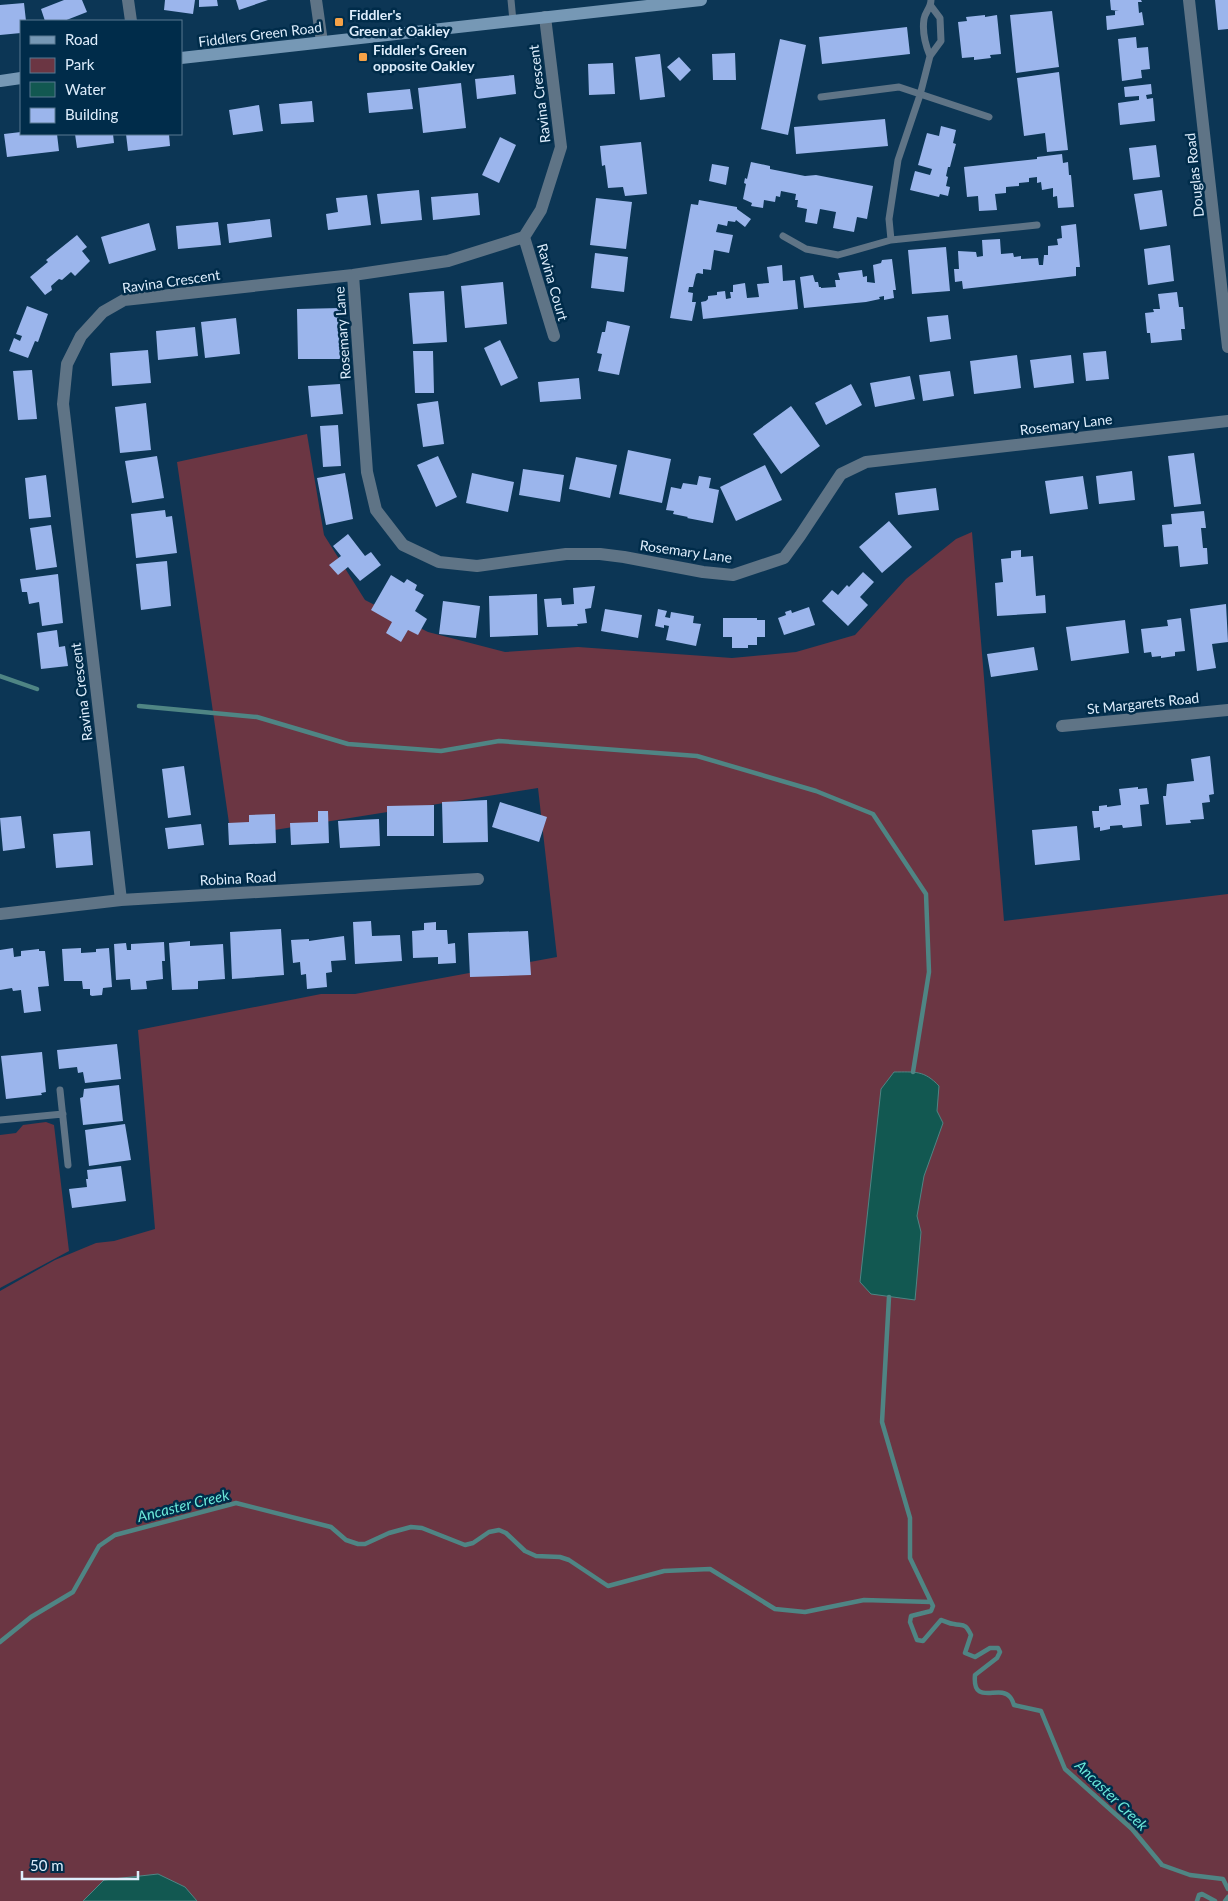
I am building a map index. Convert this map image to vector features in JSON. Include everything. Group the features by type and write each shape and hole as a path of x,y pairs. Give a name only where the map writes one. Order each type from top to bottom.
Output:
{"main road":[{"name":"Fiddlers Green Road","path":"182,58 701,0"},
{"path":"0,80 20,78"}],"street":[{"path":"128,0 130,20"},
{"path":"316,0 322,42"},
{"name":"Douglas Road","path":"1189,0 1228,347"},
{"name":"Ravina Crescent","path":"121,900 63,404 67,364 81,336 103,312 124,300 353,275 448,261 524,236 541,210 561,147 545,17"},
{"name":"Ravina Court","path":"524,236 554,336"},
{"name":"Rosemary Lane","path":"353,275 367,472 376,510 403,545 439,562 477,566 566,554 600,554 703,572 733,575 784,558 841,474 866,462 1228,421"},
{"name":"St Margarets Road","path":"1062,726 1228,710"},
{"name":"Robina Road","path":"0,914 121,900 478,879"}],"lane":[{"path":"511,0 513,21"},
{"path":"930,56 924,41 924,17 931,3"},
{"path":"891,240 889,219 898,160 920,94 930,56 941,41 940,18 931,3"},
{"path":"821,97 898,88 989,117"},
{"path":"783,236 806,249 838,255 891,240 1037,225"},
{"path":"60,1090 68,1164"},
{"path":"0,1120 63,1114"}],"green space":[{"path":"307,434 324,535 365,600 428,632 505,652 578,647 732,658 796,652 855,635 906,579 956,539 972,532 1004,921 1228,894 1228,1901 0,1901 0,1291 55,1260 96,1243 114,1241 155,1229 138,1030 321,994 355,994 557,957 538,788 231,837 177,462"},
{"path":"46,1122 54,1125 69,1251 0,1288 0,1135 16,1133 23,1125"}],"water":[{"path":"894,1072 919,1073 929,1077 939,1086 937,1111 943,1123 924,1176 917,1216 921,1232 915,1300 871,1294 860,1282 881,1089"},
{"path":"158,1874 185,1887 197,1901 83,1901 104,1880"}],"building":[{"path":"64,0 82,0 87,12 67,20 45,20 41,9"},
{"path":"165,0 195,0 193,14 164,10"},
{"path":"199,0 217,0 218,6 199,7"},
{"path":"236,0 268,0 239,10"},
{"path":"1110,0 1141,0 1142,2 1138,2 1139,13 1142,12 1144,25 1107,30 1106,16 1115,15 1115,11 1119,11 1111,10"},
{"path":"1215,0 1228,0 1228,29 1218,30"},
{"path":"24,3 26,20 20,20 20,33 0,35 0,5"},
{"path":"1052,11 1059,67 1016,73 1010,15"},
{"path":"985,15 985,17 997,15 1001,54 990,55 991,58 974,60 974,57 962,58 958,22 967,21 966,17"},
{"path":"907,27 910,54 822,64 819,37"},
{"path":"1136,37 1137,48 1148,47 1150,69 1141,70 1142,78 1122,81 1118,39"},
{"path":"780,39 806,45 788,135 761,129"},
{"path":"735,53 736,80 713,80 712,54"},
{"path":"660,54 665,97 640,100 635,57"},
{"path":"679,57 691,70 680,81 667,67"},
{"path":"613,63 615,94 589,95 588,64"},
{"path":"1059,72 1068,150 1047,152 1045,133 1024,136 1017,78"},
{"path":"514,75 516,94 477,99 475,79"},
{"path":"461,83 466,128 423,133 418,88"},
{"path":"1151,84 1152,94 1146,95 1147,99 1153,98 1155,121 1120,125 1118,103 1139,100 1139,96 1125,97 1124,87"},
{"path":"410,89 413,109 369,113 367,93"},
{"path":"312,101 314,122 281,124 279,104"},
{"path":"259,105 263,131 233,135 229,110"},
{"path":"885,119 888,146 796,154 794,127"},
{"path":"941,126 956,130 953,143 956,144 946,176 948,177 946,186 950,187 948,196 940,194 939,197 910,190 915,171 930,175 932,169 918,165 927,133 939,136"},
{"path":"20,132 20,135 57,135 59,151 7,157 4,134"},
{"path":"75,135 113,135 114,143 77,148"},
{"path":"126,135 169,135 170,146 128,151"},
{"path":"500,137 516,145 499,183 482,175"},
{"path":"641,142 647,194 625,196 623,187 608,188 605,165 602,166 600,146"},
{"path":"1156,145 1160,177 1133,180 1129,148"},
{"path":"1062,154 1063,163 1068,162 1069,175 1071,175 1074,207 1058,208 1057,196 1053,197 1053,188 1042,190 1041,182 1037,183 1037,177 1029,178 1029,182 1019,183 1019,186 1006,187 1006,193 995,194 997,210 979,211 978,196 967,197 964,167 1037,159 1037,157"},
{"path":"751,162 770,166 770,169 805,176 816,175 873,186 867,219 857,217 854,232 833,228 836,212 820,209 817,224 805,222 807,209 797,207 798,200 795,200 796,194 781,191 780,197 776,196 775,202 764,200 763,208 751,206 752,203 743,199 746,184 744,183 745,178 747,179"},
{"path":"712,164 729,167 726,185 709,181"},
{"path":"419,190 422,220 381,224 377,194"},
{"path":"1162,190 1167,226 1140,230 1134,194"},
{"path":"478,193 480,215 433,220 431,197"},
{"path":"367,195 371,225 328,230 326,214 338,212 336,198"},
{"path":"596,198 632,202 626,249 590,245"},
{"path":"699,200 737,207 737,209 751,219 745,227 736,220 735,222 728,221 727,226 718,224 716,232 733,235 729,253 714,250 711,270 703,269 703,274 696,274 693,287 689,287 688,292 693,293 692,302 696,302 692,321 670,318 691,204 698,205"},
{"path":"270,219 272,237 229,243 227,224"},
{"path":"218,222 221,245 178,249 176,226"},
{"path":"149,223 156,250 109,264 101,237"},
{"path":"1076,224 1080,267 1076,267 1076,276 963,289 962,281 955,282 954,269 959,269 958,251 976,252 977,257 983,256 982,240 1000,239 1001,254 1013,253 1014,257 1021,256 1021,259 1038,258 1039,265 1043,265 1044,255 1048,255 1048,246 1058,245 1057,239 1062,238 1061,226"},
{"path":"77,235 87,247 82,251 90,261 75,276 71,272 62,280 59,279 51,286 52,290 45,295 30,277 48,262 46,260"},
{"path":"1170,245 1174,281 1148,285 1144,249"},
{"path":"946,247 950,291 912,294 908,250"},
{"path":"595,253 628,257 624,292 591,288"},
{"path":"892,259 896,290 893,290 894,298 884,300 884,296 879,297 880,299 866,302 804,308 800,277 813,275 819,287 836,287 835,280 840,280 838,273 862,270 863,277 867,276 867,282 875,283 873,265 881,263 882,260"},
{"path":"782,265 783,281 795,280 798,309 703,319 701,302 706,301 708,296 717,295 717,292 725,291 726,299 731,298 730,292 733,292 733,285 745,283 747,298 759,297 757,284 769,283 767,267"},
{"path":"503,282 507,324 465,328 461,286"},
{"path":"444,291 447,342 413,344 409,293"},
{"path":"1177,292 1179,307 1183,307 1185,329 1181,329 1182,340 1151,343 1150,333 1147,333 1145,313 1154,312 1153,309 1160,309 1158,294"},
{"path":"27,306 48,314 38,342 35,341 28,358 9,351 14,338 20,341 22,336 16,334"},
{"path":"341,308 341,359 298,359 297,309"},
{"path":"948,315 951,339 930,342 927,317"},
{"path":"236,318 240,354 205,358 201,322"},
{"path":"607,321 630,326 619,375 598,371 602,354 597,353"},
{"path":"195,327 198,356 158,360 156,331"},
{"path":"500,340 518,378 501,386 484,348"},
{"path":"148,350 151,383 112,386 110,353"},
{"path":"413,351 433,351 434,393 415,393"},
{"path":"1106,351 1109,379 1086,381 1083,353"},
{"path":"1017,355 1021,388 974,394 970,361"},
{"path":"1071,355 1074,383 1034,388 1030,360"},
{"path":"32,370 37,419 18,420 13,371"},
{"path":"950,371 954,396 923,401 919,375"},
{"path":"910,376 915,399 875,407 870,383"},
{"path":"579,378 581,399 540,402 538,382"},
{"path":"340,384 343,414 311,417 308,386"},
{"path":"851,384 862,405 826,425 815,403"},
{"path":"438,401 444,444 423,447 417,404"},
{"path":"146,403 151,450 120,453 115,407"},
{"path":"791,406 820,446 781,474 753,434"},
{"path":"338,425 341,466 323,467 320,426"},
{"path":"628,450 671,459 662,503 619,494"},
{"path":"1194,453 1201,504 1174,507 1168,456"},
{"path":"157,456 164,498 132,503 125,461"},
{"path":"438,456 457,497 436,507 417,465"},
{"path":"576,457 617,465 610,498 569,489"},
{"path":"765,465 782,500 736,521 720,487"},
{"path":"523,469 564,475 560,502 519,495"},
{"path":"1132,471 1135,500 1099,504 1096,476"},
{"path":"345,473 353,519 326,525 317,478"},
{"path":"472,473 514,482 508,512 466,503"},
{"path":"46,475 51,517 29,519 25,478"},
{"path":"699,476 711,478 709,488 719,490 713,523 687,518 673,514 674,511 666,510 671,487 681,489 683,483 697,485"},
{"path":"1083,476 1088,509 1050,514 1045,481"},
{"path":"936,488 939,510 898,515 895,493"},
{"path":"165,510 166,517 172,516 177,553 136,558 131,514"},
{"path":"1204,511 1206,528 1201,528 1203,548 1207,548 1208,564 1180,567 1178,546 1164,547 1162,525 1172,524 1171,514"},
{"path":"889,521 912,547 882,573 859,547"},
{"path":"51,525 57,567 36,570 30,528"},
{"path":"348,534 365,556 371,552 381,565 360,581 348,567 338,575 329,565 341,556 333,546"},
{"path":"1021,550 1021,557 1033,556 1036,596 1045,595 1046,613 997,616 995,583 1003,582 1001,559 1011,558 1011,551"},
{"path":"167,561 171,606 141,610 136,564"},
{"path":"863,572 874,582 860,597 868,605 848,626 822,601 832,590 838,595 847,585 849,587"},
{"path":"58,574 63,623 42,626 39,602 29,604 27,592 22,592 20,579"},
{"path":"391,575 404,583 407,579 417,585 415,590 424,595 415,611 427,619 418,635 408,630 401,642 386,633 392,622 371,610"},
{"path":"595,586 591,608 585,609 587,623 577,624 578,626 547,627 544,599 561,598 562,605 574,604 573,588"},
{"path":"537,594 538,635 490,637 489,596"},
{"path":"443,601 480,606 476,638 439,634"},
{"path":"1226,604 1228,642 1212,644 1216,668 1197,671 1190,609"},
{"path":"809,607 815,625 784,635 778,618 786,615 785,612 791,610 792,613"},
{"path":"605,609 642,615 638,638 601,631"},
{"path":"658,609 667,611 665,617 670,618 671,612 694,616 693,623 701,624 696,646 666,640 669,626 664,625 664,628 655,626"},
{"path":"723,618 757,618 757,620 765,620 765,637 757,637 757,645 748,645 748,648 732,648 732,637 723,637"},
{"path":"1181,618 1185,651 1175,652 1175,656 1161,658 1161,656 1152,657 1151,652 1144,653 1141,629 1168,626 1167,620"},
{"path":"1125,620 1129,653 1071,661 1066,627"},
{"path":"57,630 59,647 65,646 68,666 41,669 37,633"},
{"path":"1034,647 1038,670 991,677 987,654"},
{"path":"1210,756 1214,794 1209,795 1210,802 1202,803 1204,819 1190,820 1191,823 1166,825 1163,796 1166,796 1167,784 1194,781 1191,759"},
{"path":"184,766 191,815 168,818 162,769"},
{"path":"1138,787 1138,789 1147,788 1149,804 1140,805 1142,826 1123,828 1122,825 1110,826 1110,829 1100,831 1100,827 1094,828 1092,811 1099,811 1099,806 1121,805 1119,789"},
{"path":"487,800 488,842 443,843 442,802"},
{"path":"500,802 547,817 539,842 492,827"},
{"path":"434,805 434,836 387,836 387,806"},
{"path":"318,811 328,811 329,843 291,845 290,823 318,822"},
{"path":"275,814 276,843 229,845 228,823 249,822 249,815"},
{"path":"21,816 25,848 3,851 0,818"},
{"path":"379,819 380,846 340,848 338,821"},
{"path":"201,824 204,845 168,849 165,828"},
{"path":"1077,826 1080,860 1035,865 1032,830"},
{"path":"90,831 93,865 56,868 53,834"},
{"path":"371,921 372,936 400,935 402,961 355,964 353,922"},
{"path":"436,922 436,930 447,930 448,944 455,943 456,963 438,964 438,957 413,958 412,931 424,930 424,923"},
{"path":"281,929 284,975 232,979 230,932"},
{"path":"528,931 531,975 470,977 468,933"},
{"path":"344,936 346,960 331,961 332,972 326,973 327,987 307,989 306,974 301,975 300,962 293,963 291,940 309,939 309,941"},
{"path":"190,941 190,946 223,944 225,979 198,981 198,989 172,990 169,943"},
{"path":"164,942 165,961 162,961 163,979 146,981 147,989 131,990 130,979 116,980 114,944 126,943 127,950 131,950 131,944"},
{"path":"13,948 14,957 21,956 21,951 39,949 39,951 45,951 49,986 38,987 41,1011 24,1013 21,990 13,991 12,988 0,990 0,950"},
{"path":"81,948 81,953 96,952 96,949 109,948 112,987 103,988 102,995 90,995 90,989 83,989 82,981 64,981 62,949"},
{"path":"117,1044 121,1079 85,1083 83,1072 78,1073 77,1067 59,1069 57,1050"},
{"path":"42,1052 46,1092 41,1093 42,1095 6,1099 1,1056"},
{"path":"119,1085 123,1121 83,1125 80,1098 83,1097 84,1089"},
{"path":"125,1124 131,1160 89,1166 85,1130"},
{"path":"121,1166 126,1201 72,1208 69,1189 87,1187 87,1170"}],"waterway":[{"path":"0,676 37,689"},
{"path":"139,706 257,717 348,744 441,751 499,741 697,756 816,791 873,814 926,894 929,972 913,1072"},
{"name":"Ancaster Creek","path":"889,1297 882,1422 910,1518 910,1558 933,1606 931,1611 911,1616 910,1622 917,1640 923,1641 941,1620 950,1624 964,1626 967,1629 971,1635 965,1653 975,1657 990,1648 998,1648 1000,1652 997,1658 975,1675 975,1685 978,1690 982,1693 1006,1694 1011,1698 1014,1705 1041,1711 1065,1769 1132,1829 1162,1865 1190,1875 1223,1879 1228,1889"},
{"name":"Ancaster Creek","path":"0,1642 31,1617 73,1592 99,1546 115,1535 236,1503 331,1527 346,1540 358,1544 365,1544 389,1533 411,1527 422,1528 465,1545 473,1543 489,1532 499,1530 506,1533 525,1551 536,1556 560,1557 569,1560 608,1586 664,1571 710,1569 775,1609 805,1612 864,1600 931,1602"},
{"name":"Ancaster Creek","path":"1197,1901 1199,1895 1202,1894 1215,1901"},
{"name":"Ancaster Creek","path":"1225,1901 1228,1897"}],"place":[{"name":"Fiddler's Green at Oakley","path":"339,22"},
{"name":"Fiddler's Green opposite Oakley","path":"363,57"}]}
